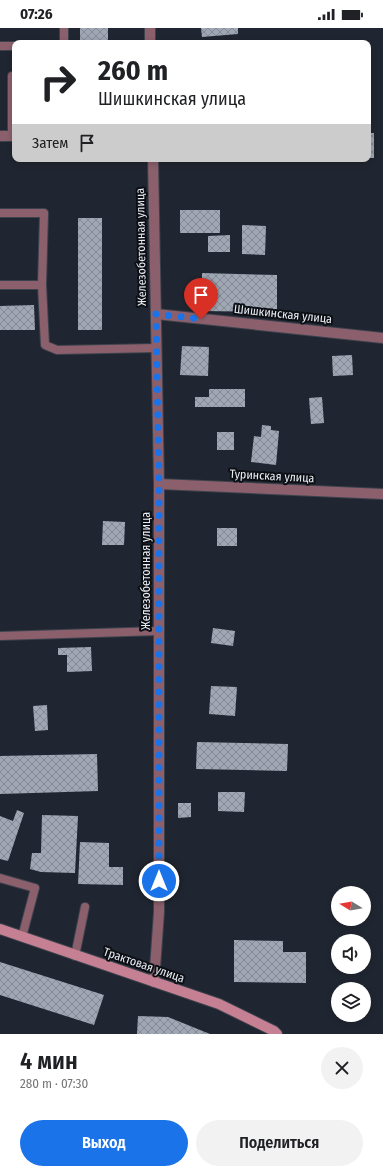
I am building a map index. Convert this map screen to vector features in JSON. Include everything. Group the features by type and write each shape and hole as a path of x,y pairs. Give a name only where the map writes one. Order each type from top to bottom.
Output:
{"main road":[{"name":"Трактовая улица","path":"0,929 75,956 219,1004 274,1031 277,1034"}],"street":[{"path":"150,28 150,40"},
{"path":"0,136 12,136"},
{"name":"Железобетонная улица","path":"153,162 159,484 159,912 154,982"},
{"name":"Шишкинская улица","path":"156,314 383,338"},
{"name":"Туринская улица","path":"159,484 383,494"}],"lane":[{"path":"64,28 64,40"},
{"path":"0,46 12,46"},
{"path":"0,213 44,213 42,285 45,345 57,350 156,348"},
{"path":"0,284 42,285"},
{"path":"0,636 159,631"},
{"path":"0,878 35,888 22,937"},
{"path":"75,956 85,906"}],"building":[{"path":"80,28 108,28 108,40 80,40"},
{"path":"201,28 238,28 238,34 202,37"},
{"path":"371,133 374,133 374,158 371,158"},
{"path":"180,210 220,210 220,233 180,233"},
{"path":"78,218 102,218 102,330 78,330"},
{"path":"242,225 266,226 265,255 242,254"},
{"path":"230,235 230,252 208,252 208,236"},
{"path":"202,273 277,275 277,312 201,311"},
{"path":"34,305 35,330 0,330 0,306"},
{"path":"182,346 209,347 208,376 180,375"},
{"path":"352,355 353,375 333,376 332,356"},
{"path":"209,389 245,389 245,407 195,407 195,397 209,397"},
{"path":"322,397 324,423 311,424 309,398"},
{"path":"262,425 271,426 271,430 279,431 276,465 251,462 254,436 261,437"},
{"path":"217,432 234,432 234,450 217,450"},
{"path":"103,521 125,522 124,545 102,545"},
{"path":"217,528 237,528 237,546 217,546"},
{"path":"213,628 235,631 233,646 211,643"},
{"path":"91,647 92,671 67,672 67,655 58,655 58,648"},
{"path":"211,686 237,687 235,716 209,714"},
{"path":"47,705 48,730 35,731 33,706"},
{"path":"197,742 288,744 287,771 196,769"},
{"path":"97,754 98,791 0,794 0,756"},
{"path":"218,792 245,792 244,812 218,811"},
{"path":"178,803 191,803 191,817 178,818"},
{"path":"17,810 24,813 8,861 0,859 0,816 13,821"},
{"path":"42,815 78,816 75,873 41,872 30,869 32,853 41,853"},
{"path":"80,842 109,843 109,867 123,867 123,885 78,884"},
{"path":"234,940 283,941 283,952 306,952 306,983 234,982"},
{"path":"0,962 104,995 94,1025 0,995"},
{"path":"138,1016 168,1017 210,1034 137,1034"}],"route":[{"path":"159,881 159,484 156,314 201,319"}]}
